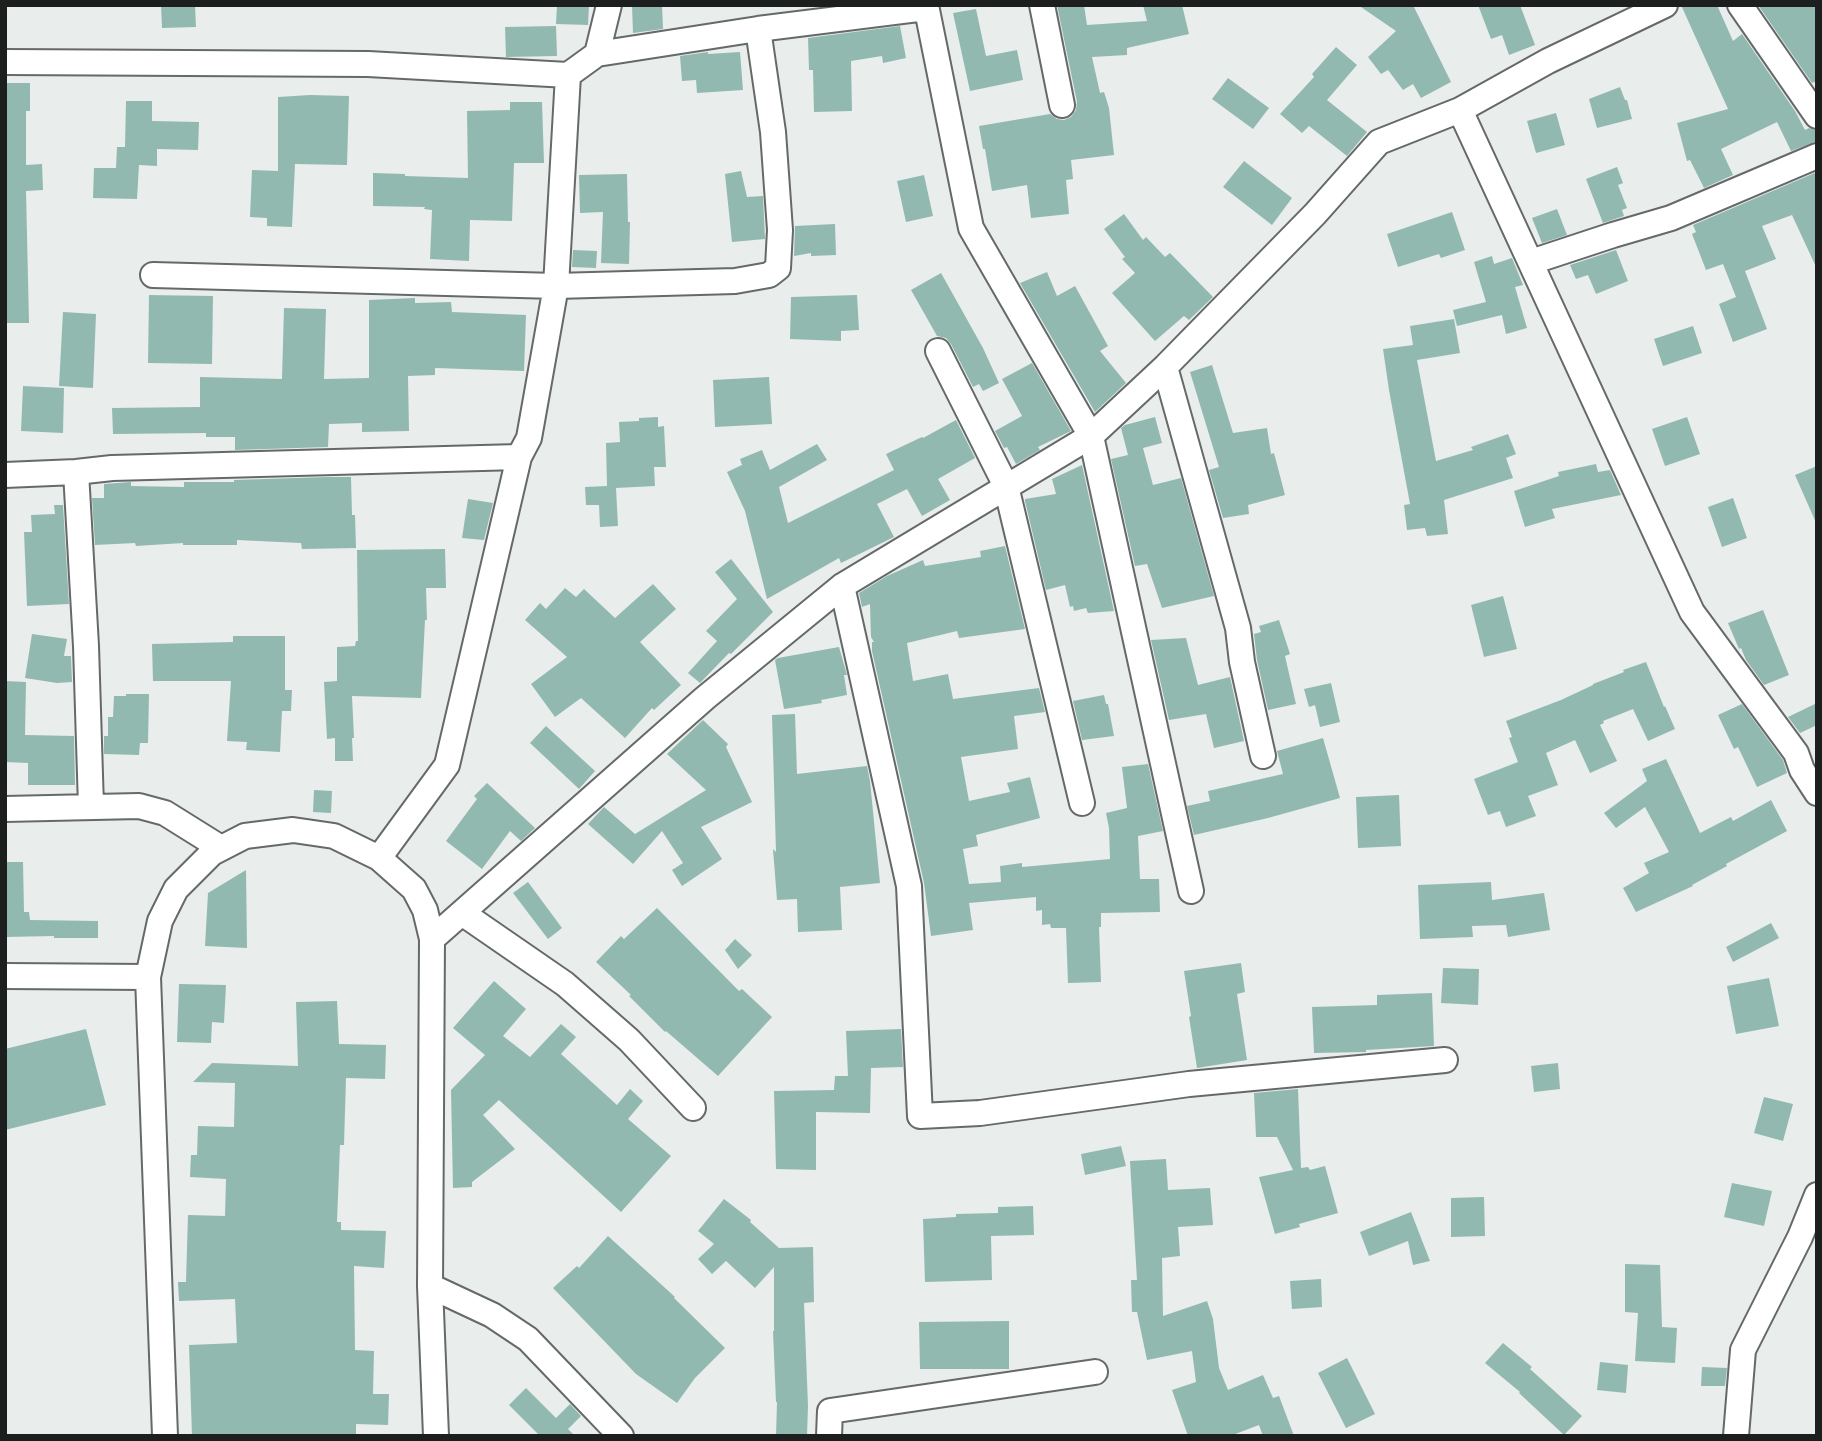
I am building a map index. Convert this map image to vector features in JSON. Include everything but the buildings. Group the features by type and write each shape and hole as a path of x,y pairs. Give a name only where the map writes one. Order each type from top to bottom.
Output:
{"street":[{"path":"597,54 609,5"},
{"path":"1042,5 1062,105"},
{"path":"432,939 705,698 842,586 1091,436 1165,367 1315,214 1379,142 1460,110 1548,61 1665,5"},
{"path":"1740,5 1817,116"},
{"path":"5,62 368,64 569,75 597,54 849,12 926,6 971,228 1091,436 1191,891"},
{"path":"153,275 556,286 735,281 769,275 778,268 780,230 773,132 758,29"},
{"path":"379,858 447,765 519,457 529,438 556,286 569,75"},
{"path":"1460,110 1692,612 1796,753 1802,770 1817,793"},
{"path":"1531,262 1671,218 1817,156"},
{"path":"938,351 1006,486 1082,803"},
{"path":"1165,367 1238,628 1242,662 1263,756"},
{"path":"5,475 112,468 519,457"},
{"path":"76,472 86,646 91,807"},
{"path":"842,586 909,886 920,1116 980,1113 1189,1084 1444,1059"},
{"path":"5,809 139,806 165,813 221,848"},
{"path":"165,1436 148,977 160,921 176,889 212,853 221,848 245,836 293,830 334,836 379,858 414,889 425,910 432,939 430,1286 436,1436"},
{"path":"462,913 565,984 629,1040 694,1108"},
{"path":"5,976 148,977"},
{"path":"1736,1436 1743,1350 1800,1237 1817,1195"},
{"path":"430,1286 492,1315 528,1339 621,1436"},
{"path":"829,1436 830,1411 1095,1371"}]}
